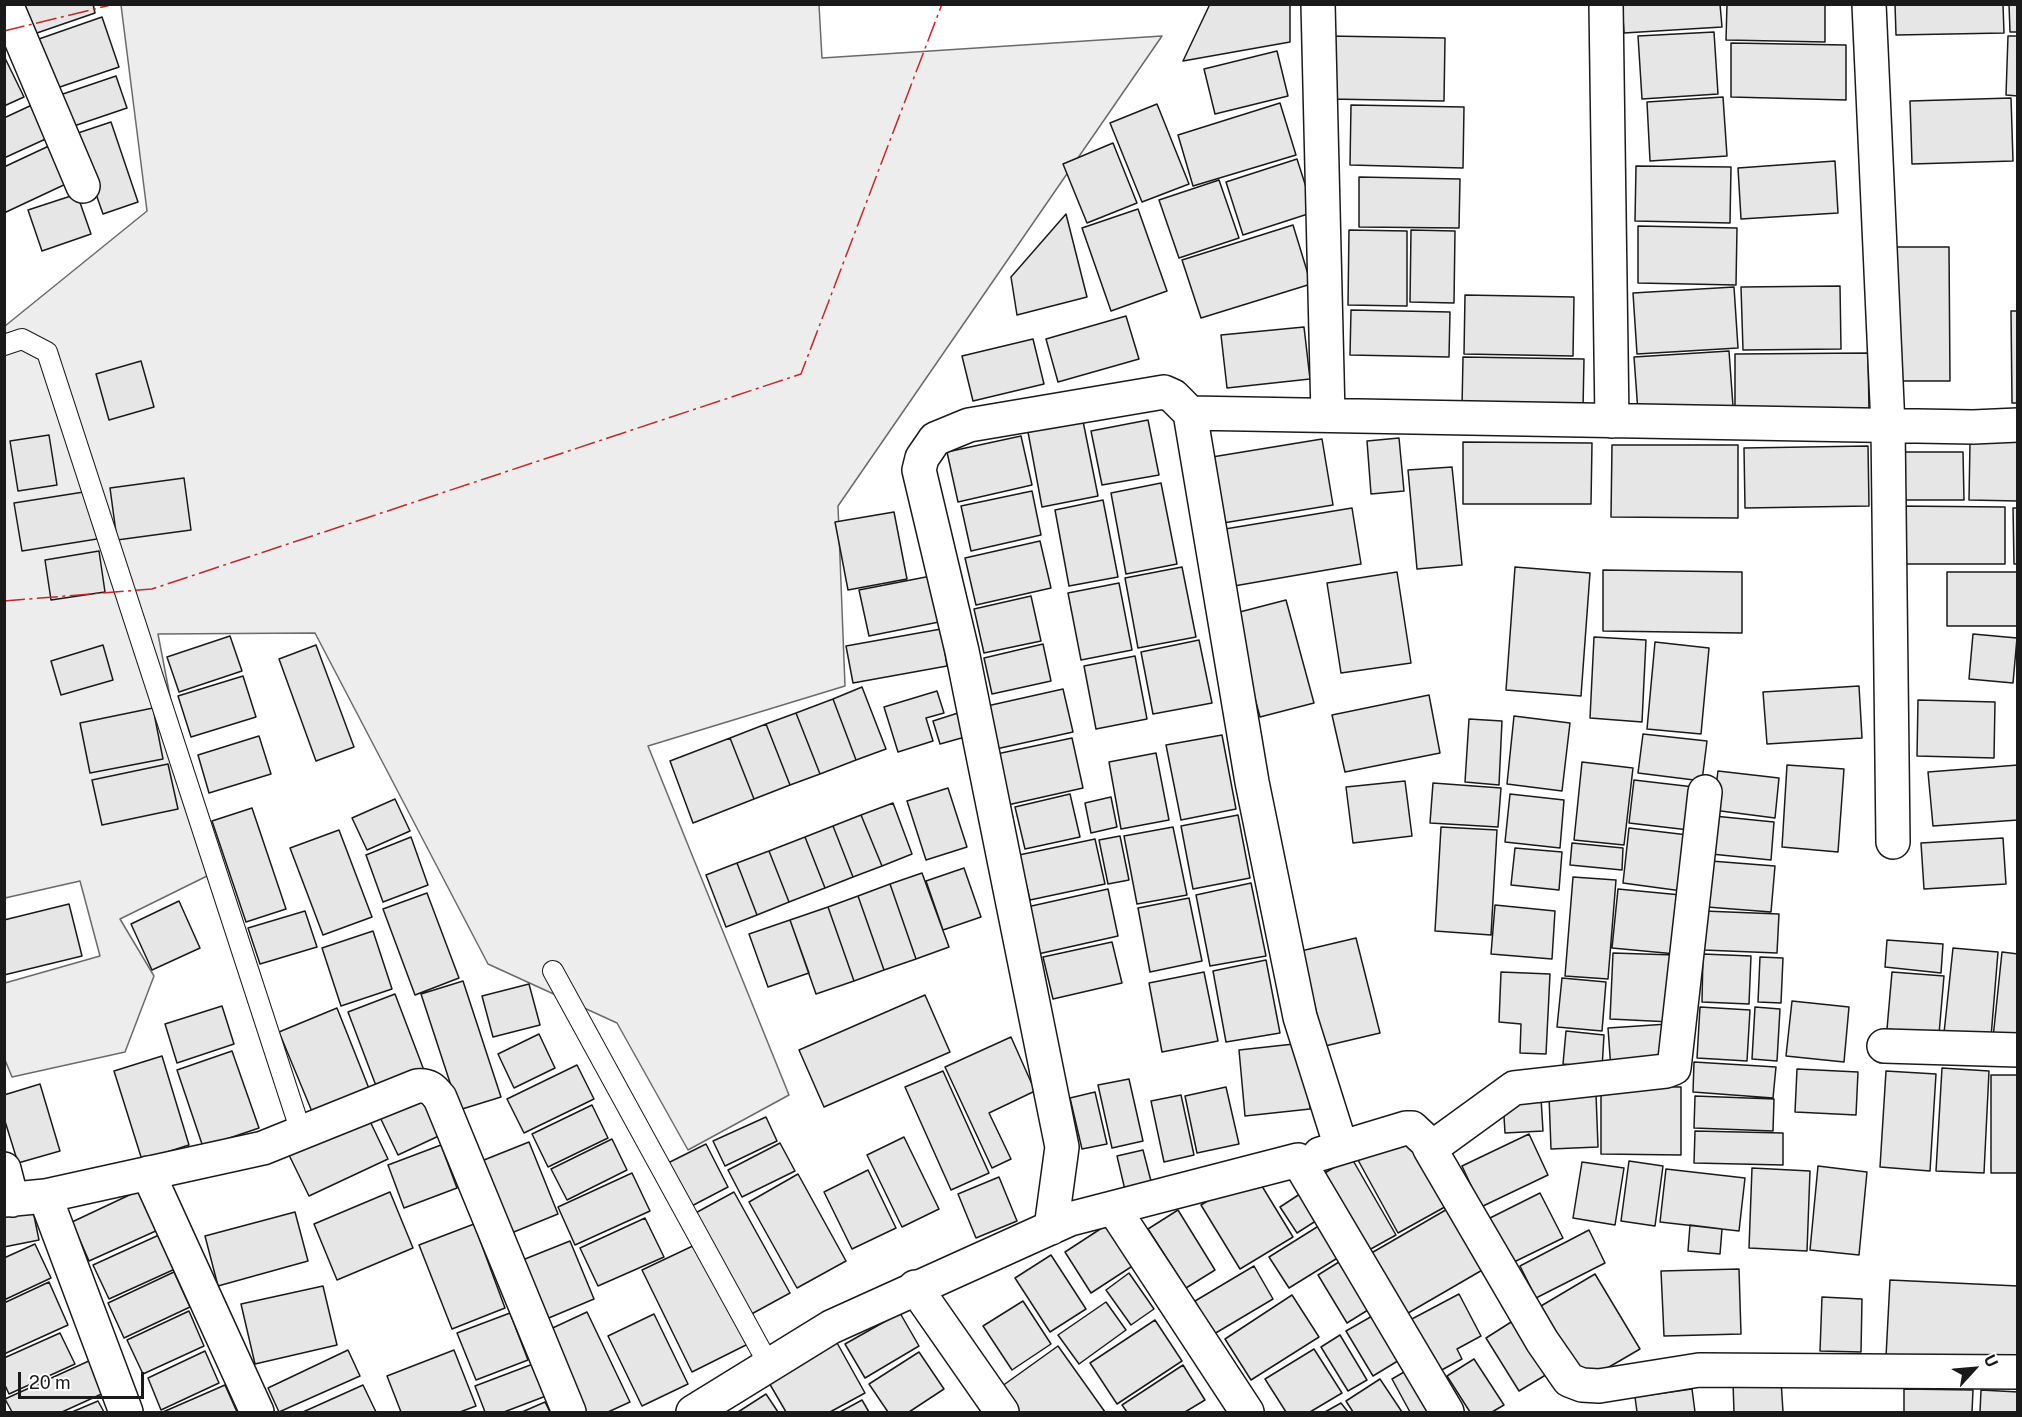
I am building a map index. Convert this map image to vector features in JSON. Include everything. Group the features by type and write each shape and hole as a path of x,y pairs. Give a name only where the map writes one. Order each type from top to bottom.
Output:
{"street":[{"path":"6,4 83,186"},
{"path":"1318,4 1328,415"},
{"path":"1606,4 1612,421"},
{"path":"1869,4 1888,426 1893,842"},
{"path":"1051,1228 1062,1147 963,651 919,470 922,458 935,439 969,425 1164,392 1173,396 1190,412 1266,853 1300,1017 1341,1147"},
{"path":"1190,412 1973,428 2018,425"},
{"path":"1430,1149 1514,1088 1666,1071 1674,1068 1705,792"},
{"path":"1884,1046 2018,1050"},
{"path":"7,1190 45,1196 263,1148 417,1086 425,1085 433,1089 440,1098 569,1413"},
{"path":"695,1412 831,1327 915,1287 1070,1219 1412,1128 1427,1142 1542,1341 1569,1380 1582,1385 1599,1386 1699,1370 2018,1372"},
{"path":"1298,1160 1447,1413"},
{"path":"148,1173 257,1413"},
{"path":"45,1196 126,1413"},
{"path":"1114,1209 1247,1413"},
{"path":"915,1287 1002,1413"}],"lane":[{"path":"4,345 22,339 47,352 301,1132"},
{"path":"553,971 769,1365"}],"shaded area":[{"path":"121,5 819,5 822,58 1162,36 838,506 845,686 648,746 789,1095 688,1150 617,1023 488,964 315,633 158,634 207,876 120,919 154,976 125,1052 12,1077 5,1060 5,983 100,956 80,881 5,898 5,326 147,211"}],"building":[{"path":"23,4 93,4 95,13 34,34"},
{"path":"1210,4 1290,4 1290,42 1183,61"},
{"path":"1622,4 1720,4 1722,27 1624,33"},
{"path":"1727,4 1825,4 1825,42 1726,40"},
{"path":"1895,4 2003,4 2004,33 1896,35"},
{"path":"2009,4 2018,4 2018,32 2010,32"},
{"path":"102,17 119,67 54,89 36,40"},
{"path":"1714,32 1718,94 1642,99 1638,36"},
{"path":"1329,36 1445,38 1444,101 1328,99"},
{"path":"2008,36 2018,36 2018,96 2006,95"},
{"path":"1731,43 1846,45 1846,100 1731,97"},
{"path":"1277,51 1288,96 1215,114 1204,69"},
{"path":"4,56 24,97 4,106"},
{"path":"116,76 127,108 71,127 60,95"},
{"path":"1723,97 1727,156 1650,161 1647,102"},
{"path":"2011,98 2013,161 1912,164 1910,101"},
{"path":"1280,103 1296,155 1193,186 1178,135"},
{"path":"34,104 50,137 4,158 4,118"},
{"path":"1157,104 1189,184 1142,202 1110,123"},
{"path":"1351,105 1464,107 1463,168 1350,165"},
{"path":"111,122 138,202 103,214 75,134"},
{"path":"1113,143 1137,203 1087,223 1063,164"},
{"path":"51,145 68,183 4,213 4,167"},
{"path":"1297,159 1314,212 1243,235 1226,182"},
{"path":"1835,161 1838,213 1741,219 1738,168"},
{"path":"1636,166 1731,167 1730,223 1635,221"},
{"path":"1359,177 1460,179 1459,228 1359,227"},
{"path":"1219,180 1239,238 1179,258 1159,200"},
{"path":"77,194 91,234 42,251 28,210"},
{"path":"1138,209 1167,291 1111,311 1082,228"},
{"path":"1066,214 1087,297 1017,315 1011,277"},
{"path":"1293,225 1311,284 1201,318 1182,260"},
{"path":"1638,226 1737,228 1736,285 1638,283"},
{"path":"1349,230 1407,231 1407,306 1348,305"},
{"path":"1411,230 1455,231 1454,303 1410,302"},
{"path":"1891,247 1949,247 1950,381 1891,381"},
{"path":"1840,286 1841,349 1743,350 1741,287"},
{"path":"1734,287 1738,348 1637,354 1633,293"},
{"path":"1465,295 1574,297 1573,356 1464,354"},
{"path":"1351,310 1450,312 1449,357 1350,355"},
{"path":"2011,311 2018,311 2018,403 2012,403"},
{"path":"1126,316 1139,359 1058,382 1046,339"},
{"path":"1304,327 1310,379 1227,388 1221,335"},
{"path":"1033,339 1044,384 973,401 962,356"},
{"path":"1729,351 1733,406 1638,412 1634,357"},
{"path":"1868,353 1869,409 1735,410 1735,354"},
{"path":"1463,357 1584,359 1583,409 1462,407"},
{"path":"141,361 154,407 109,420 96,374"},
{"path":"1148,420 1159,475 1102,485 1091,431"},
{"path":"1083,421 1098,496 1042,507 1028,432"},
{"path":"49,435 57,485 18,491 10,441"},
{"path":"1021,436 1032,485 958,502 947,452"},
{"path":"1399,438 1404,491 1371,494 1367,441"},
{"path":"1322,439 1333,505 1217,524 1206,458"},
{"path":"1463,442 1592,443 1591,504 1463,504"},
{"path":"1970,442 2018,442 2018,501 1969,500"},
{"path":"1612,445 1738,445 1738,518 1611,517"},
{"path":"1868,446 1869,506 1745,508 1744,448"},
{"path":"1889,452 1963,452 1964,500 1889,500"},
{"path":"1452,467 1462,565 1417,569 1408,470"},
{"path":"184,478 191,530 117,540 110,488"},
{"path":"1161,483 1177,564 1126,574 1111,493"},
{"path":"90,491 97,539 22,551 14,503"},
{"path":"1032,491 1041,535 971,551 961,506"},
{"path":"1103,500 1118,577 1069,586 1055,510"},
{"path":"1897,506 2005,507 2005,564 1898,564"},
{"path":"1352,508 1361,564 1234,586 1225,529"},
{"path":"2013,508 2018,508 2018,564 2014,564"},
{"path":"894,512 907,579 848,590 835,522"},
{"path":"1040,541 1051,588 976,605 965,558"},
{"path":"99,551 105,592 51,600 45,560"},
{"path":"1182,567 1196,637 1138,648 1125,578"},
{"path":"1515,567 1590,573 1581,696 1506,690"},
{"path":"1603,570 1742,572 1742,633 1603,631"},
{"path":"1397,572 1411,663 1341,673 1327,583"},
{"path":"1947,572 2018,572 2018,626 1947,626"},
{"path":"931,576 939,622 869,636 859,590"},
{"path":"1119,583 1132,650 1081,660 1068,593"},
{"path":"1031,596 1041,641 984,653 974,609"},
{"path":"1286,600 1314,703 1260,717 1232,614"},
{"path":"941,629 947,666 853,683 846,646"},
{"path":"1973,634 2017,638 2013,683 1969,679"},
{"path":"230,636 242,671 179,692 167,657"},
{"path":"1594,637 1646,640 1642,722 1590,718"},
{"path":"1199,640 1212,703 1153,714 1141,652"},
{"path":"1655,642 1709,648 1701,734 1647,729"},
{"path":"1043,644 1051,681 992,694 984,658"},
{"path":"103,645 113,680 61,695 51,661"},
{"path":"316,645 354,747 316,761 279,659"},
{"path":"1135,656 1147,719 1096,729 1084,666"},
{"path":"243,676 256,717 191,737 178,696"},
{"path":"1859,686 1862,738 1767,744 1763,692"},
{"path":"862,687 886,749 856,760 833,699"},
{"path":"1063,689 1073,732 996,749 987,706"},
{"path":"937,691 944,713 926,718 933,741 898,752 884,707"},
{"path":"1429,695 1440,753 1345,772 1332,715"},
{"path":"833,699 856,760 820,774 796,713"},
{"path":"1918,700 1995,702 1994,758 1917,756"},
{"path":"153,708 163,759 90,773 80,723"},
{"path":"796,713 820,774 790,785 766,724"},
{"path":"958,713 965,737 940,744 933,721"},
{"path":"1514,716 1570,723 1562,791 1507,784"},
{"path":"1469,719 1502,721 1499,785 1465,782"},
{"path":"766,724 790,785 754,799 730,738"},
{"path":"1643,734 1707,741 1702,781 1638,773"},
{"path":"1222,735 1236,809 1181,820 1166,745"},
{"path":"259,736 271,774 209,793 198,755"},
{"path":"730,738 754,799 693,823 670,761"},
{"path":"1072,738 1083,788 1003,806 992,755"},
{"path":"1156,753 1169,820 1121,829 1109,762"},
{"path":"1582,762 1633,768 1624,845 1574,840"},
{"path":"168,764 178,809 102,825 92,780"},
{"path":"1787,765 1844,769 1838,852 1782,847"},
{"path":"2018,765 2018,820 1933,826 1928,772"},
{"path":"1718,771 1779,778 1775,818 1713,810"},
{"path":"1634,780 1694,787 1689,830 1629,823"},
{"path":"1405,781 1412,836 1353,843 1346,787"},
{"path":"1433,783 1501,788 1498,827 1430,823"},
{"path":"948,788 967,847 926,860 907,801"},
{"path":"1070,794 1080,837 1025,849 1015,807"},
{"path":"1510,794 1564,800 1560,848 1505,842"},
{"path":"1111,797 1117,827 1091,833 1085,803"},
{"path":"395,799 410,831 367,850 352,818"},
{"path":"893,803 912,854 882,866 861,815"},
{"path":"252,808 286,909 246,922 212,821"},
{"path":"861,815 882,866 853,877 833,826"},
{"path":"1238,815 1250,878 1193,889 1181,826"},
{"path":"1714,816 1774,822 1771,860 1711,854"},
{"path":"833,826 853,877 825,888 805,837"},
{"path":"1173,827 1187,895 1137,904 1124,836"},
{"path":"1441,827 1497,830 1491,935 1435,931"},
{"path":"1629,828 1688,835 1682,891 1623,883"},
{"path":"339,830 372,917 323,935 290,848"},
{"path":"1120,836 1129,880 1108,884 1099,840"},
{"path":"411,837 428,885 383,902 366,855"},
{"path":"805,837 825,888 789,902 769,851"},
{"path":"2003,838 2006,884 1924,889 1921,843"},
{"path":"1095,839 1105,884 1030,900 1019,855"},
{"path":"1572,843 1623,848 1622,870 1570,865"},
{"path":"1515,848 1562,852 1559,890 1511,885"},
{"path":"769,851 789,902 757,915 737,863"},
{"path":"1711,861 1775,866 1771,912 1707,907"},
{"path":"737,863 757,915 726,927 706,875"},
{"path":"964,868 981,917 943,930 926,881"},
{"path":"922,873 949,947 916,959 890,884"},
{"path":"1573,877 1616,880 1608,979 1565,976"},
{"path":"1251,883 1266,956 1210,966 1196,895"},
{"path":"890,884 916,959 884,970 858,896"},
{"path":"1108,889 1118,936 1038,954 1027,907"},
{"path":"1618,889 1681,895 1676,954 1612,948"},
{"path":"427,893 459,978 415,995 383,909"},
{"path":"858,896 884,970 854,981 828,907"},
{"path":"1189,898 1202,961 1150,972 1138,908"},
{"path":"179,901 200,948 152,970 131,924"},
{"path":"69,904 82,956 4,975 4,920"},
{"path":"1495,905 1555,911 1552,959 1491,954"},
{"path":"828,907 854,981 816,994 790,920"},
{"path":"305,911 317,947 260,964 248,928"},
{"path":"1704,911 1779,914 1777,953 1703,950"},
{"path":"790,920 809,973 768,987 749,934"},
{"path":"373,931 392,989 341,1006 322,948"},
{"path":"1356,938 1380,1033 1325,1046 1301,951"},
{"path":"1887,940 1943,944 1941,973 1885,967"},
{"path":"1112,942 1122,983 1053,999 1043,957"},
{"path":"1953,948 1998,952 1991,1037 1944,1033"},
{"path":"2002,952 2018,954 2018,1041 1993,1038"},
{"path":"1613,953 1674,955 1671,1022 1610,1019"},
{"path":"1703,954 1751,956 1749,1004 1702,1002"},
{"path":"1760,957 1783,958 1781,1003 1758,1002"},
{"path":"1266,960 1280,1033 1226,1042 1213,971"},
{"path":"1204,972 1218,1041 1162,1052 1149,983"},
{"path":"1501,972 1550,974 1546,1054 1520,1053 1521,1024 1499,1022"},
{"path":"1892,972 1944,976 1939,1034 1887,1029"},
{"path":"1562,978 1606,982 1602,1031 1557,1027"},
{"path":"463,981 501,1097 459,1110 421,994"},
{"path":"529,984 540,1025 493,1037 482,996"},
{"path":"395,994 425,1073 378,1091 348,1012"},
{"path":"925,995 950,1052 824,1107 799,1050"},
{"path":"1792,1001 1849,1007 1844,1062 1786,1056"},
{"path":"222,1006 234,1044 177,1063 165,1024"},
{"path":"1700,1007 1750,1010 1747,1061 1697,1058"},
{"path":"1755,1007 1780,1009 1777,1061 1752,1059"},
{"path":"337,1008 370,1091 313,1114 279,1032"},
{"path":"1668,1024 1671,1065 1611,1070 1608,1028"},
{"path":"1566,1031 1604,1035 1602,1068 1563,1064"},
{"path":"539,1034 555,1068 514,1088 498,1054"},
{"path":"1011,1037 1035,1091 989,1113 1011,1159 992,1168 945,1067"},
{"path":"1303,1043 1310,1109 1245,1116 1239,1050"},
{"path":"232,1051 259,1128 203,1147 177,1070"},
{"path":"162,1056 189,1145 142,1160 114,1071"},
{"path":"1694,1062 1776,1067 1773,1098 1693,1092"},
{"path":"577,1065 594,1099 524,1133 507,1099"},
{"path":"1942,1068 1989,1071 1984,1173 1936,1171"},
{"path":"1797,1069 1858,1072 1856,1115 1795,1112"},
{"path":"943,1071 989,1173 951,1190 905,1087"},
{"path":"1886,1071 1936,1074 1930,1171 1880,1167"},
{"path":"1991,1075 2018,1075 2018,1173 1991,1173"},
{"path":"1129,1079 1143,1141 1112,1148 1098,1085"},
{"path":"40,1084 60,1151 18,1163 4,1118 4,1095"},
{"path":"1601,1086 1681,1087 1681,1155 1601,1154"},
{"path":"1226,1087 1239,1144 1197,1153 1185,1096"},
{"path":"423,1091 443,1134 398,1155 378,1113"},
{"path":"1095,1092 1107,1144 1082,1149 1070,1098"},
{"path":"1596,1094 1598,1147 1551,1149 1549,1096"},
{"path":"1181,1095 1194,1155 1164,1162 1151,1101"},
{"path":"1695,1096 1774,1099 1773,1131 1694,1128"},
{"path":"1541,1098 1543,1131 1505,1133 1503,1100"},
{"path":"592,1105 608,1138 548,1167 532,1134"},
{"path":"368,1117 388,1159 309,1196 289,1155"},
{"path":"766,1117 777,1141 725,1166 713,1141"},
{"path":"1412,1131 1452,1203 1398,1233 1358,1160"},
{"path":"1695,1131 1783,1133 1783,1165 1694,1163"},
{"path":"1529,1134 1548,1175 1481,1207 1462,1166"},
{"path":"904,1137 939,1209 902,1227 867,1155"},
{"path":"612,1139 627,1170 567,1200 551,1169"},
{"path":"529,1142 558,1214 504,1236 474,1164"},
{"path":"780,1143 795,1171 742,1197 728,1170"},
{"path":"706,1144 728,1187 686,1209 664,1165"},
{"path":"441,1145 457,1188 404,1208 388,1165"},
{"path":"1143,1150 1152,1185 1125,1190 1117,1156"},
{"path":"1351,1157 1396,1235 1360,1255 1315,1179"},
{"path":"1629,1161 1663,1166 1655,1226 1621,1221"},
{"path":"1582,1162 1624,1168 1615,1225 1573,1218"},
{"path":"1818,1166 1867,1172 1859,1255 1810,1250"},
{"path":"1752,1168 1810,1171 1807,1251 1749,1248"},
{"path":"1666,1169 1745,1178 1739,1231 1660,1222"},
{"path":"868,1170 896,1228 852,1249 824,1192"},
{"path":"632,1173 650,1211 575,1245 558,1207"},
{"path":"1254,1173 1293,1237 1240,1269 1201,1205"},
{"path":"798,1174 846,1261 797,1288 749,1202"},
{"path":"999,1177 1017,1221 976,1238 958,1194"},
{"path":"140,1190 158,1230 89,1261 72,1222"},
{"path":"1306,1190 1322,1217 1297,1233 1280,1207"},
{"path":"390,1192 413,1248 337,1280 314,1224"},
{"path":"734,1192 790,1293 746,1317 690,1216"},
{"path":"1540,1193 1563,1238 1512,1263 1490,1218"},
{"path":"1456,1204 1491,1265 1403,1316 1368,1255"},
{"path":"32,1206 39,1240 4,1247 4,1212"},
{"path":"1178,1210 1215,1270 1186,1288 1148,1229"},
{"path":"295,1212 308,1261 218,1286 205,1236"},
{"path":"645,1218 664,1257 598,1286 580,1248"},
{"path":"1325,1222 1344,1254 1289,1288 1269,1257"},
{"path":"474,1224 505,1308 452,1329 419,1245"},
{"path":"1108,1224 1134,1265 1091,1293 1065,1252"},
{"path":"1690,1225 1722,1229 1720,1254 1688,1251"},
{"path":"1589,1230 1605,1263 1536,1298 1520,1266"},
{"path":"159,1235 175,1269 109,1299 93,1265"},
{"path":"570,1241 594,1299 544,1320 520,1261"},
{"path":"699,1243 748,1344 692,1372 642,1270"},
{"path":"35,1244 51,1278 4,1300 4,1258"},
{"path":"1051,1255 1086,1309 1050,1332 1015,1278"},
{"path":"1347,1257 1376,1305 1347,1323 1318,1275"},
{"path":"1254,1266 1273,1299 1214,1334 1195,1301"},
{"path":"1739,1269 1741,1334 1664,1336 1661,1271"},
{"path":"174,1272 190,1307 124,1338 108,1303"},
{"path":"1129,1273 1154,1309 1131,1325 1106,1290"},
{"path":"1595,1274 1640,1349 1585,1381 1541,1306"},
{"path":"1890,1280 2018,1286 2018,1363 1886,1357"},
{"path":"49,1282 68,1325 4,1354 4,1303"},
{"path":"323,1286 337,1345 255,1364 241,1304"},
{"path":"1459,1294 1481,1336 1457,1349 1462,1359 1438,1372 1410,1320"},
{"path":"1292,1295 1319,1337 1251,1380 1225,1339"},
{"path":"1822,1297 1862,1299 1861,1352 1820,1351"},
{"path":"1023,1301 1051,1344 1012,1370 983,1326"},
{"path":"1106,1302 1126,1330 1079,1364 1058,1335"},
{"path":"189,1311 204,1346 143,1374 127,1340"},
{"path":"587,1312 630,1402 608,1412 581,1412 544,1332"},
{"path":"510,1313 528,1360 476,1380 457,1333"},
{"path":"900,1313 919,1346 865,1378 845,1344"},
{"path":"654,1314 688,1384 642,1406 608,1336"},
{"path":"1374,1315 1401,1359 1373,1376 1346,1331"},
{"path":"1519,1317 1554,1370 1519,1391 1486,1338"},
{"path":"1155,1320 1182,1361 1117,1404 1090,1363"},
{"path":"60,1333 75,1364 9,1394 4,1383 4,1358"},
{"path":"1340,1335 1367,1380 1348,1391 1321,1347"},
{"path":"836,1341 865,1393 830,1412 786,1412 768,1381"},
{"path":"1058,1346 1105,1412 1015,1412 998,1389"},
{"path":"1314,1349 1342,1393 1310,1412 1286,1412 1265,1379"},
{"path":"348,1350 360,1376 279,1412 268,1388"},
{"path":"454,1350 476,1406 460,1412 401,1412 387,1376"},
{"path":"205,1351 219,1383 161,1410 148,1378"},
{"path":"919,1352 944,1389 909,1412 888,1412 869,1384"},
{"path":"1474,1359 1504,1405 1492,1412 1470,1412 1447,1376"},
{"path":"91,1360 106,1392 62,1412 12,1412 5,1399"},
{"path":"533,1364 546,1396 504,1412 485,1412 475,1386"},
{"path":"1183,1365 1205,1400 1185,1412 1127,1412 1122,1405"},
{"path":"1411,1368 1436,1412 1410,1412 1392,1379"},
{"path":"1380,1379 1402,1412 1353,1412 1346,1401"},
{"path":"1781,1380 1783,1412 1734,1412 1733,1383"},
{"path":"225,1385 237,1412 163,1412"},
{"path":"363,1385 376,1412 303,1412"},
{"path":"1692,1389 1695,1412 1637,1412 1635,1397"},
{"path":"1904,1389 1973,1390 1972,1412 1904,1412"},
{"path":"1981,1390 2018,1392 2018,1412 1980,1412"},
{"path":"766,1394 778,1412 738,1412"},
{"path":"862,1400 869,1412 840,1412"},
{"path":"98,1401 104,1412 72,1412"},
{"path":"545,1402 550,1412 522,1412"},
{"path":"1341,1403 1348,1412 1325,1412"}],"power":[{"path":"4,31 115,4"},
{"path":"4,601 152,589 801,374 942,4"}]}
